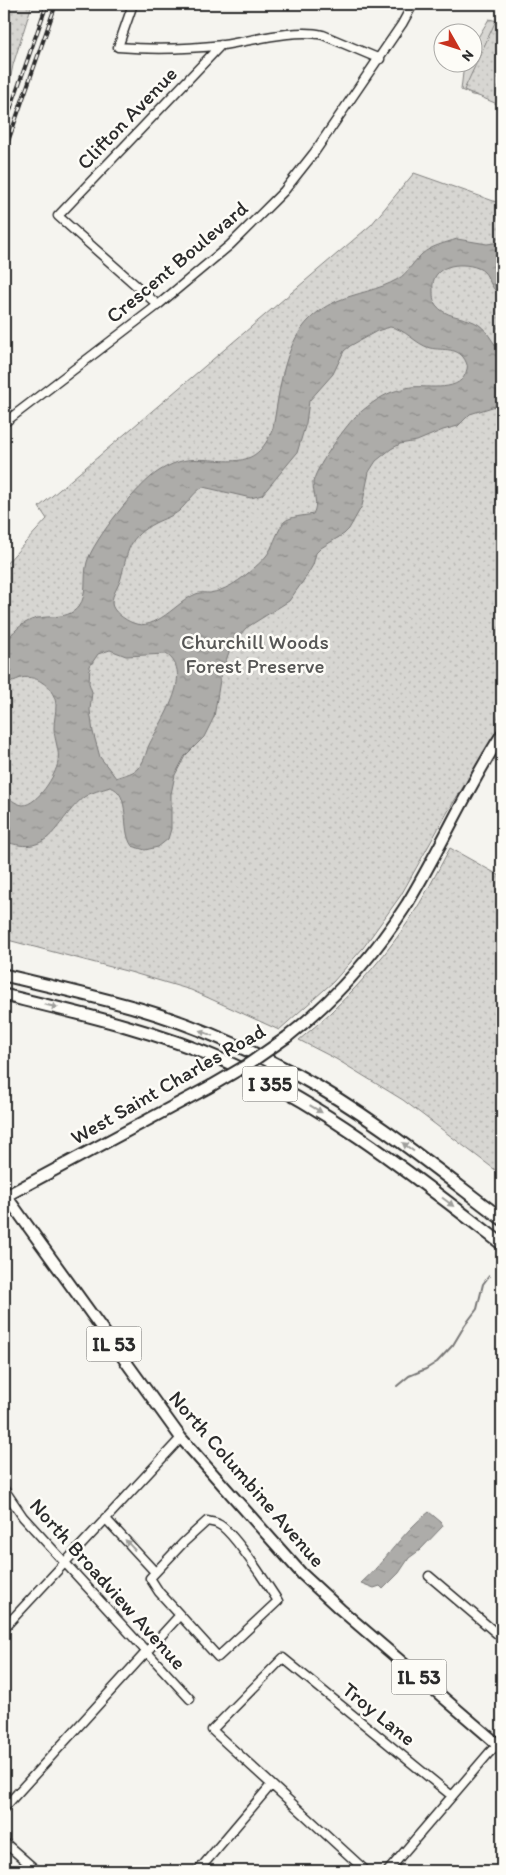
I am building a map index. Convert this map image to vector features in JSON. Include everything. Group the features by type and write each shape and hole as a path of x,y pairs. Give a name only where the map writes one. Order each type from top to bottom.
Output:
{"highway":[{"name":"I 355","path":"4,975 142,1010 224,1040 273,1063 357,1110 502,1219"},
{"name":"I 355","path":"4,995 96,1017 146,1032 224,1061 290,1094 350,1130 395,1161 502,1244"}],"main road":[{"name":"West Saint Charles Road","path":"4,1195 212,1086 247,1065 287,1036 343,986 392,926 415,890 484,763 502,734"},
{"name":"North Columbine Avenue","path":"4,1195 181,1438 302,1574 340,1609 501,1744"}],"street":[{"path":"133,4 118,47 166,48 221,45 291,34 315,33 323,34 380,58"},
{"name":"Crescent Boulevard","path":"4,423 158,305 230,245 284,191 314,154 380,58 413,4"},
{"name":"Clifton Avenue","path":"158,305 58,216 221,45"},
{"path":"4,1628 181,1438"},
{"name":"North Broadview Avenue","path":"4,1489 23,1517 190,1699"},
{"path":"502,1500 502,1511"},
{"path":"105,1518 155,1572"},
{"path":"207,1522 220,1524 256,1567 278,1601 218,1657 159,1592 150,1578 155,1572 207,1522"},
{"path":"428,1576 502,1638"},
{"path":"4,1808 145,1651 180,1615"},
{"name":"Troy Lane","path":"271,1785 212,1730 283,1658 452,1796"},
{"path":"388,1871 452,1796 501,1744"},
{"path":"198,1871 271,1785 366,1871"},
{"path":"4,1842 37,1871"}],"green space":[{"path":"4,4 32,4 13,65 4,113"},
{"path":"498,16 502,18 502,106 464,90 472,72 484,72 484,46"},
{"path":"489,19 502,22 494,98 472,95 461,90 463,72 484,72 484,27"},
{"name":"Churchill Woods Forest Preserve","path":"414,173 502,204 502,724 447,813 401,895 363,948 333,982 279,1030 191,990 4,939 4,566 47,519 39,507 371,225"},
{"path":"450,848 502,877 502,1175 403,1100 336,1059 299,1040 344,999 384,954 414,913"}],"water":[{"path":"457,239 487,244 502,242 502,297 494,289 486,274 478,268 463,265 448,267 436,275 433,282 433,296 436,305 444,312 469,320 483,328 502,352 502,404 470,414 458,426 417,441 400,444 376,461 369,472 362,506 349,529 316,553 313,565 289,601 246,628 232,644 221,674 214,717 204,737 185,756 175,775 171,794 171,829 168,839 158,847 145,850 132,846 127,831 121,796 110,787 84,797 43,841 33,845 20,845 4,841 4,793 12,800 23,805 34,800 40,795 54,774 58,762 58,749 54,728 56,705 49,688 34,678 27,677 4,686 4,641 27,622 34,619 68,614 79,606 82,602 84,591 87,562 98,540 129,499 159,471 184,461 201,459 237,461 257,453 266,443 273,428 288,354 306,323 319,311 337,301 398,279 426,251","holes":["390,327 396,328 430,348 459,353 467,366 464,377 459,382 444,387 411,387 392,392 372,403 355,417 330,449 314,478 316,506 313,514 294,517 284,522 267,555 256,567 239,580 215,592 196,594 166,615 150,623 141,625 133,623 120,615 114,609 112,600 134,539 146,528 177,513 203,487 251,498 262,495 297,453 306,423 309,401 333,374 344,351 377,331","110,650 126,656 166,654 174,663 177,673 176,686 167,712 141,764 132,772 116,778 100,757 93,732 90,710 92,692 89,683 90,666 98,654"]},
{"path":"429,1512 443,1526 420,1550 409,1558 399,1573 383,1589 380,1586 374,1588 361,1583 411,1528"}],"waterway":[{"path":"397,1386 409,1376 437,1362 453,1345 477,1309 483,1284 489,1276"}],"railway":[{"path":"4,127 47,4"},
{"path":"4,153 56,4"}]}
